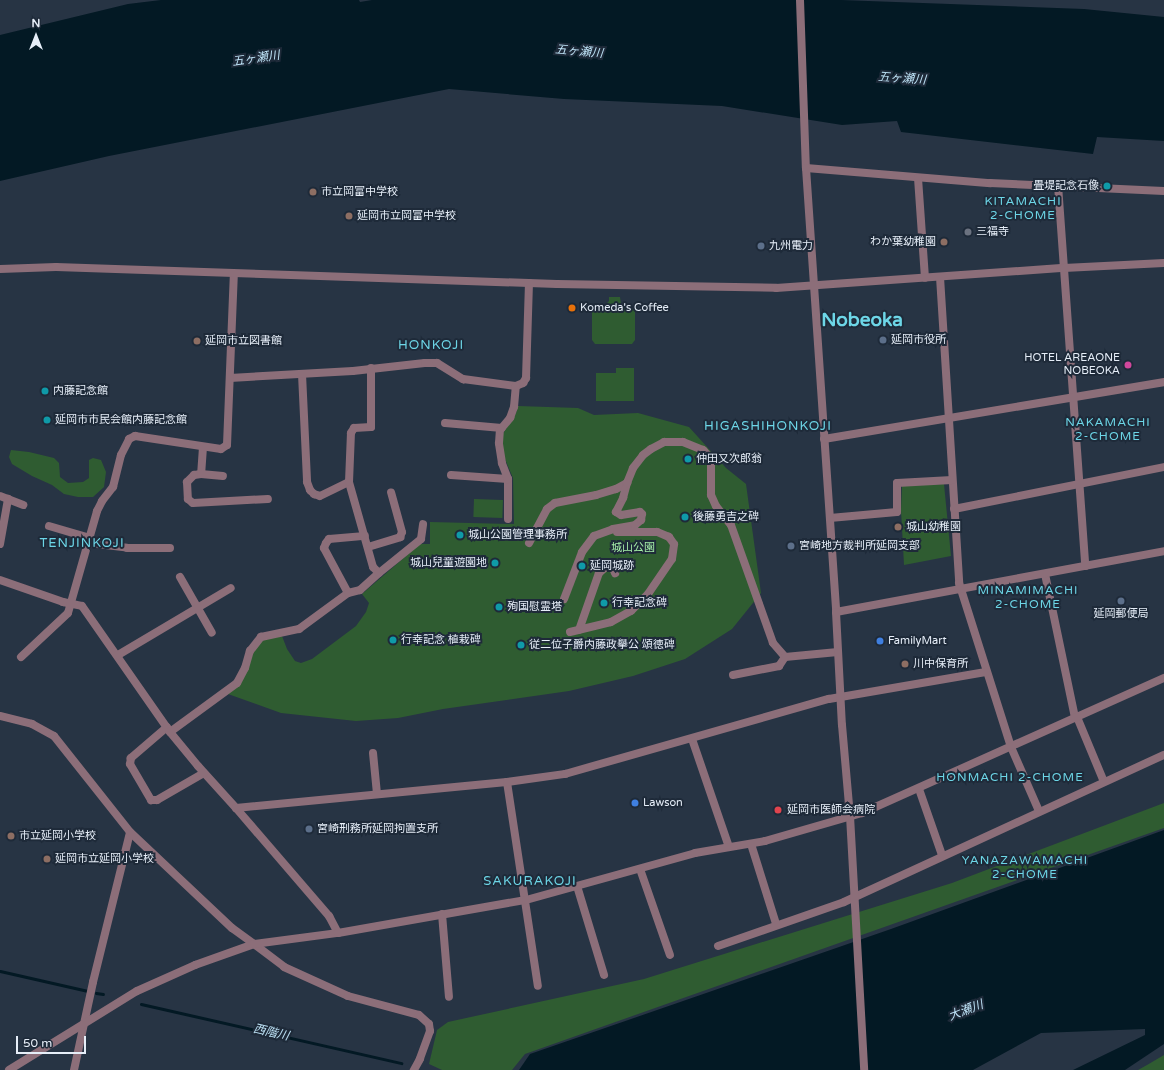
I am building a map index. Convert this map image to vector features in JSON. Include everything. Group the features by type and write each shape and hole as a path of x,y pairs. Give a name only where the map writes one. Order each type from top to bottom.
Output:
{"street":[{"path":"800,0 806,168 830,518 840,697 850,816 853,896 864,1070"},
{"path":"806,168 990,183 1164,190"},
{"path":"918,178 925,278"},
{"path":"1058,185 1085,566"},
{"path":"0,270 56,267 529,283 776,288 1064,268 1164,263"},
{"path":"21,657 68,613 98,511 102,501 113,487 121,455 129,439 135,436 221,449 226,445 234,274"},
{"path":"940,276 959,583 1011,747 1039,811"},
{"path":"230,378 302,374 437,363 463,379 516,386 523,383 526,378 529,283"},
{"path":"370,368 370,427 354,428 351,433 349,482 373,567 379,573"},
{"path":"302,374 309,486 314,494 320,496 349,482"},
{"path":"824,439 1164,382"},
{"path":"508,519 508,479 502,463 500,430 510,418 514,407 516,386"},
{"path":"445,423 502,428"},
{"path":"564,599 586,545 597,535 613,529 635,525 641,520 642,514 640,512 621,515 616,512 623,498 633,468 643,455 664,442 683,442 703,450 711,458 712,495 716,506 731,525 773,643 785,657"},
{"path":"201,474 203,447"},
{"path":"954,509 1164,467"},
{"path":"223,476 201,474 194,475 187,482 188,499 192,503 268,499"},
{"path":"452,475 508,479"},
{"path":"830,518 897,512 897,483 952,480"},
{"path":"528,543 547,509 555,503 596,495 616,489 627,483"},
{"path":"368,548 400,537 402,532 390,492"},
{"path":"0,544 4,498 23,505"},
{"path":"204,772 157,800 151,800 130,764 130,758 237,683 245,668 250,651 261,637 299,630 348,593 360,590 421,539 423,524"},
{"path":"49,526 90,540 127,548 170,548"},
{"path":"570,632 611,622 637,606 658,581 674,554 673,541 669,537 657,532 616,532 597,535"},
{"path":"348,593 324,548 329,539 365,536"},
{"path":"836,612 1164,551"},
{"path":"579,630 599,573 607,566 612,566 616,573"},
{"path":"1045,574 1076,717 1104,782"},
{"path":"180,577 212,633"},
{"path":"0,580 82,606 118,655 169,730 329,916 338,933"},
{"path":"118,655 231,588"},
{"path":"785,657 838,652"},
{"path":"733,675 780,666 785,657"},
{"path":"236,808 507,782 565,774 840,697 986,672"},
{"path":"9,1070 137,991 195,964 254,944 338,933 526,900 695,853 751,844 850,816 862,814 1164,678"},
{"path":"0,716 32,724 42,728 54,736 130,832 232,928 284,967 348,996 419,1015 429,1024 430,1031 420,1059 414,1070"},
{"path":"692,739 729,847"},
{"path":"373,753 376,794"},
{"path":"718,946 776,924 838,904 1164,755"},
{"path":"507,782 538,986"},
{"path":"919,789 942,856"},
{"path":"74,1070 93,982 130,832"},
{"path":"751,844 776,924"},
{"path":"640,869 670,955"},
{"path":"577,886 604,975"},
{"path":"442,914 449,997"}],"green space":[{"path":"609,297 620,297 621,304 631,307 635,312 635,340 632,344 595,344 592,340 592,309 605,305 609,301"},
{"path":"616,368 634,368 634,401 596,401 596,373 616,373"},
{"name":"城山公園","path":"518,406 578,408 594,415 638,413 689,427 726,468 746,484 761,593 732,629 685,659 633,676 569,691 443,709 398,718 356,721 281,713 228,694 253,649 264,638 282,636 287,649 295,661 301,663 312,659 356,626 366,612 369,603 362,594 420,544 430,544 430,522 514,524 513,478 502,452 502,435 516,413"},
{"path":"11,450 29,452 54,458 59,463 60,477 68,483 83,482 89,478 89,460 93,458 101,460 106,472 104,487 93,497 78,497 64,494 52,485 32,476 12,464 9,457"},
{"path":"944,484 951,556 904,565 901,510 902,486"},
{"path":"474,499 503,500 502,518 473,517"},
{"path":"1164,803 1164,828 525,1054 512,1070 442,1070 429,1064 437,1030 448,1022 644,979 952,883"},
{"path":"1164,1055 1164,1070 1138,1070 1147,1065"}],"water":[{"name":"五ヶ瀬川","path":"161,0 359,0 360,2 372,0 841,0 1084,9 1164,17 1164,141 1097,137 1093,154 901,132 897,121 842,125 722,106 564,99 449,89 109,156 0,181 0,35 128,4"},
{"name":"大瀬川","path":"1164,830 1164,1044 1125,1070 1073,1070 1145,1035 1145,1029 1041,1033 973,1070 519,1070 530,1054 891,929"}],"waterway":[{"path":"0,971 88,991"},
{"path":"96,993 103,994"},
{"name":"西階川","path":"141,1004 401,1063"}],"place":[{"name":"畳堤記念石像","path":"1107,186"},
{"name":"市立岡富中学校","path":"313,192"},
{"name":"延岡市立岡富中学校","path":"349,216"},
{"name":"三福寺","path":"968,232"},
{"name":"わか葉幼稚園","path":"944,242"},
{"name":"九州電力","path":"761,246"},
{"name":"Komeda's Coffee","path":"572,308"},
{"name":"延岡市役所","path":"883,340"},
{"name":"延岡市立図書館","path":"197,341"},
{"name":"HOTEL AREAONE NOBEOKA","path":"1128,365"},
{"name":"内藤記念館","path":"45,391"},
{"name":"延岡市市民会館内藤記念館","path":"47,420"},
{"name":"仲田又次郎翁","path":"688,459"},
{"name":"後藤勇吉之碑","path":"685,517"},
{"name":"城山幼稚園","path":"898,527"},
{"name":"城山公園管理事務所","path":"460,535"},
{"name":"宮崎地方裁判所延岡支部","path":"791,546"},
{"name":"城山兒童遊園地","path":"495,563"},
{"name":"延岡城跡","path":"582,566"},
{"name":"延岡郵便局","path":"1121,601"},
{"name":"行幸記念碑","path":"604,603"},
{"name":"殉国慰霊塔","path":"499,607"},
{"name":"行幸記念 植栽碑","path":"393,640"},
{"name":"FamilyMart","path":"880,641"},
{"name":"従二位子爵内藤政擧公 頌徳碑","path":"521,645"},
{"name":"川中保育所","path":"905,664"},
{"name":"Lawson","path":"635,803"},
{"name":"延岡市医師会病院","path":"778,810"},
{"name":"宮崎刑務所延岡拘置支所","path":"309,829"},
{"name":"市立延岡小学校","path":"11,836"},
{"name":"延岡市立延岡小学校","path":"47,859"}],"district":[{"name":"KITAMACHI 2-CHOME","path":"1023,209"},
{"name":"Nobeoka","path":"862,321"},
{"name":"HONKOJI","path":"431,345"},
{"name":"HIGASHIHONKOJI","path":"768,426"},
{"name":"NAKAMACHI 2-CHOME","path":"1108,430"},
{"name":"TENJINKOJI","path":"82,543"},
{"name":"MINAMIMACHI 2-CHOME","path":"1028,598"},
{"name":"HONMACHI 2-CHOME","path":"1010,778"},
{"name":"YANAZAWAMACHI 2-CHOME","path":"1025,868"},
{"name":"SAKURAKOJI","path":"530,881"}]}
